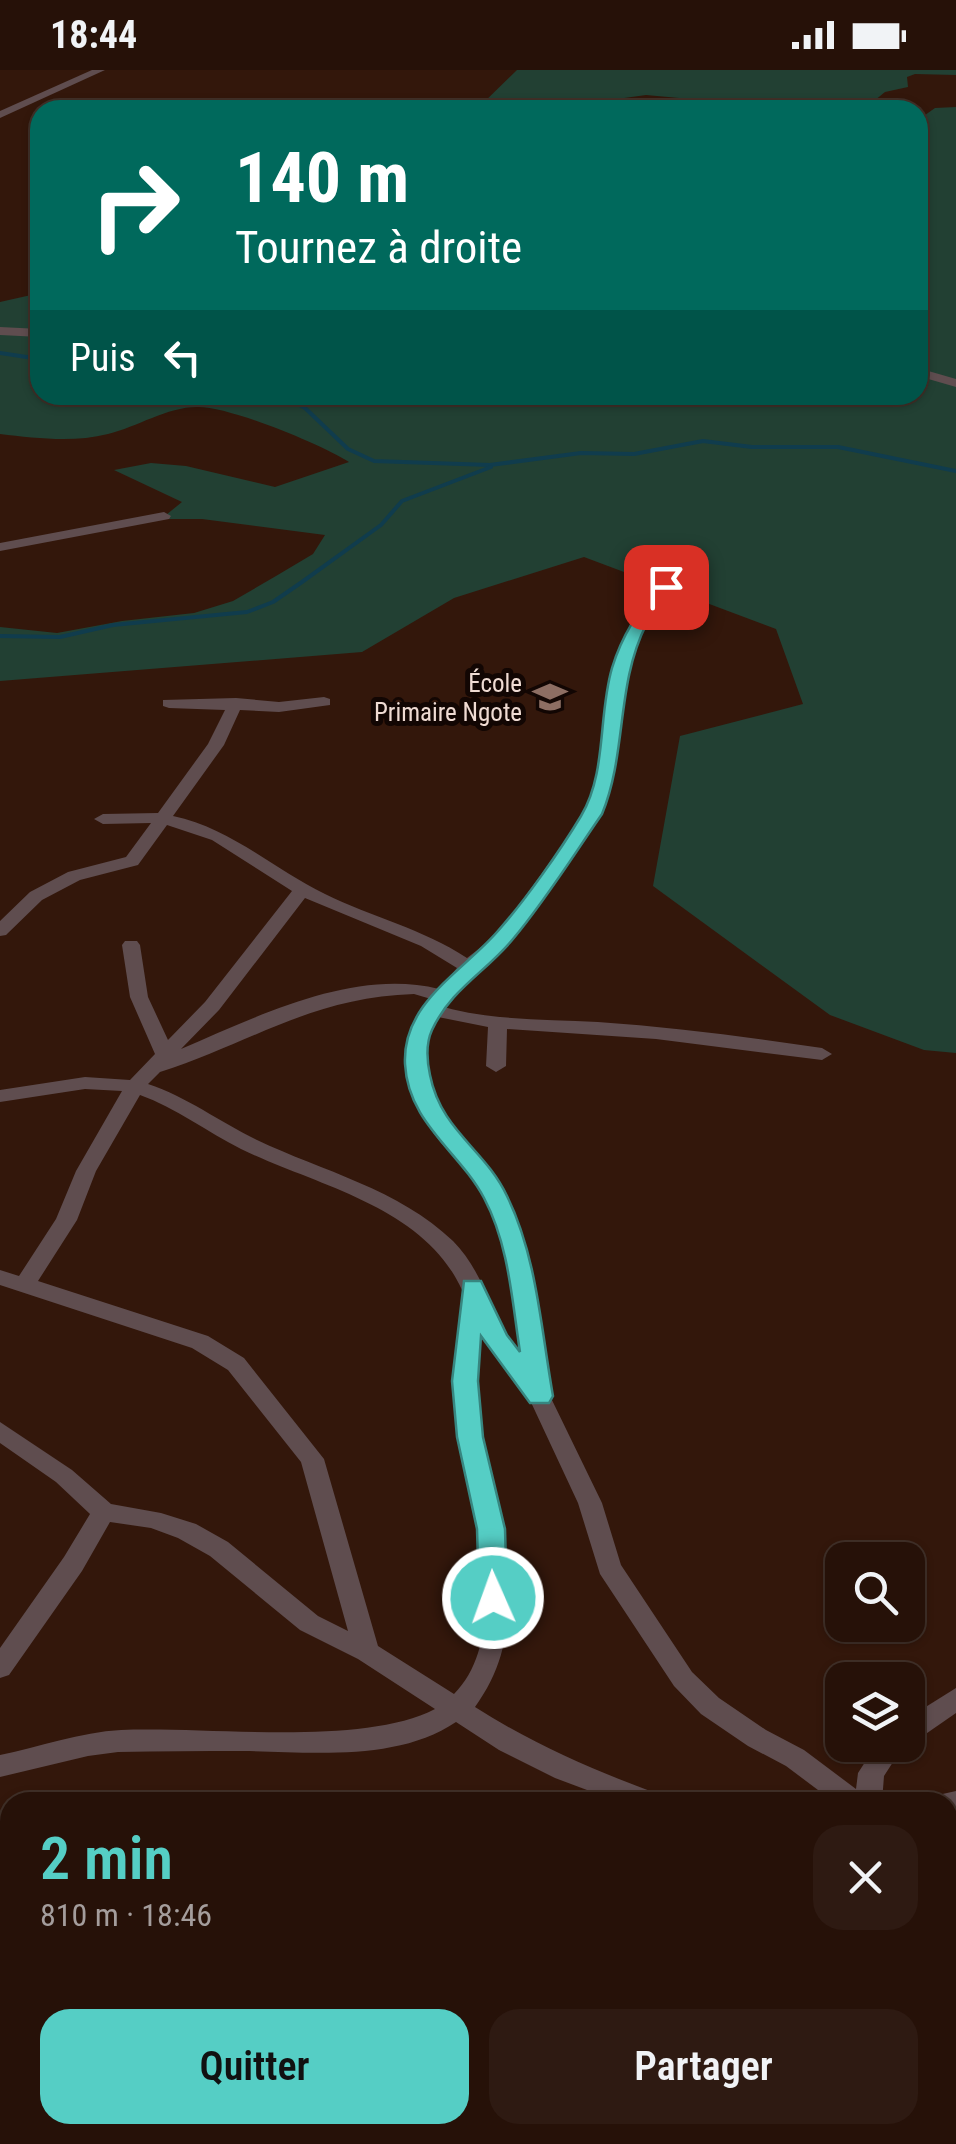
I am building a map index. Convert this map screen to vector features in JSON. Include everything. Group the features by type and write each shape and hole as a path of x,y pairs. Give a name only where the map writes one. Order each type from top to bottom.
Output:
{"street":[{"path":"33,100 100,70"},
{"path":"0,115 30,102"},
{"path":"0,331 30,332"},
{"path":"928,375 956,383"},
{"path":"0,547 164,516"},
{"path":"540,1396 516,1249 495,1194 441,1130 423,1099 416,1064 418,1035 468,967 504,938 592,814 602,791 620,670 639,622 666,587"},
{"path":"169,703 279,707 324,702"},
{"path":"0,931 36,896 74,876 132,861 216,745 236,703"},
{"path":"103,819 161,818 204,830 302,890 362,916 418,934 468,967"},
{"path":"24,1284 66,1220 86,1171 134,1086 212,1006 302,890"},
{"path":"131,944 139,997 158,1062"},
{"path":"158,1062 333,999 405,988 498,1025 704,1036 822,1054"},
{"path":"496,1066 498,1025"},
{"path":"0,1096 72,1084 134,1086 178,1102 244,1142 348,1184 392,1207 447,1248 472,1287 496,1339 540,1396 590,1503 609,1567 683,1679 710,1706 756,1738 795,1758 841,1792"},
{"path":"0,1276 200,1342 236,1364 312,1459 368,1652"},
{"path":"0,1766 113,1741 368,1742 418,1730 457,1708 483,1674 494,1632 491,1529 470,1437 465,1381 472,1287"},
{"path":"0,1431 64,1476 104,1512 152,1519 187,1532 220,1550 309,1623 368,1652 508,1742 564,1770 622,1792"},
{"path":"4,1653 73,1564 104,1512"},
{"path":"925,1720 956,1699"},
{"path":"870,1792 871,1773 879,1762"}],"green space":[{"path":"517,70 956,70 956,75 915,74 907,77 908,87 885,92 875,100 700,100 646,95 610,100 486,100"},
{"path":"956,107 956,1053 924,1050 830,1015 653,886 680,736 803,704 776,629 584,557 454,598 362,652 0,681 0,627 57,633 194,613 233,601 313,554 325,535 202,519 161,519 182,502 114,470 151,463 186,466 275,487 349,462 274,427 212,408 175,410 95,437 54,439 0,434 0,302 30,295 30,405 928,405 928,113 935,108"}],"waterway":[{"path":"0,353 30,358"},
{"path":"299,405 348,449 374,461 490,465 581,453 634,454 703,441 752,447 838,447 956,471"},
{"path":"0,636 60,637 113,625 247,612 273,602 302,582 381,525 402,501 491,467"}],"place":[{"name":"École Primaire Ngote","path":"550,697"}],"route":[{"path":"493,1598 491,1529 470,1437 465,1381 472,1332 472,1287 496,1339 540,1396 516,1249 495,1194 441,1130 423,1099 416,1064 418,1035 432,1010 468,967 504,938 592,814 602,791 620,670 639,622 666,587"}]}
